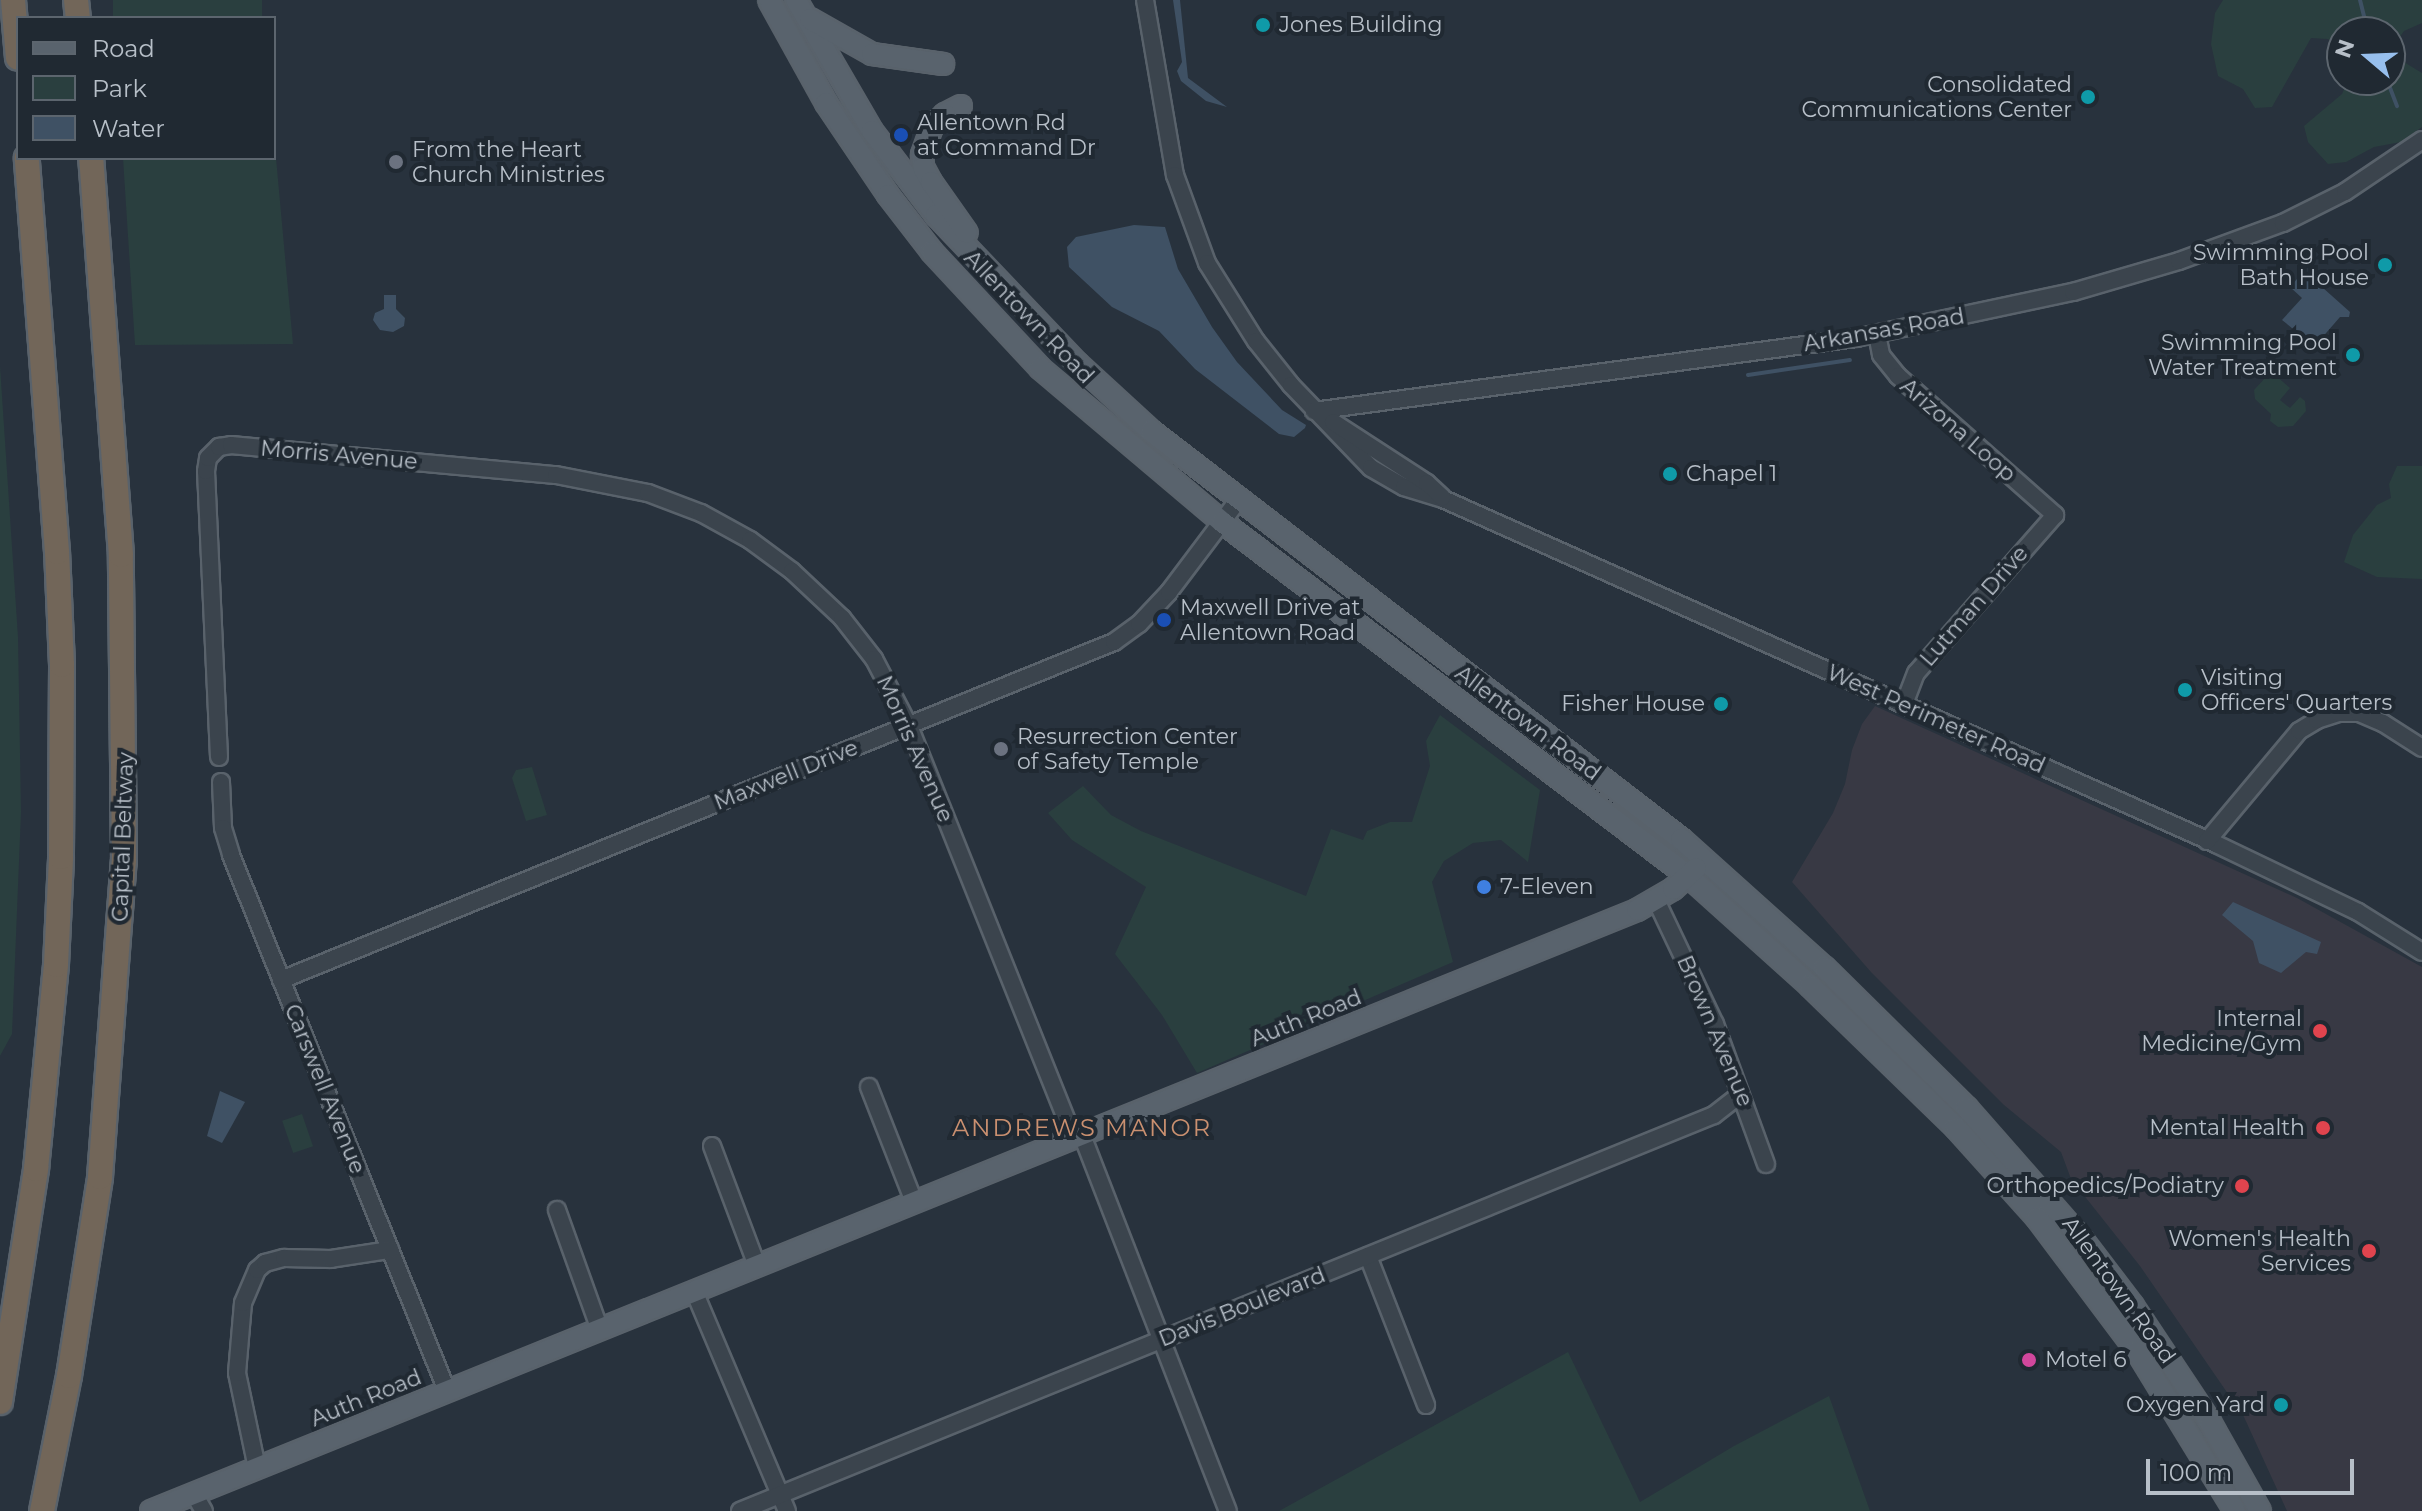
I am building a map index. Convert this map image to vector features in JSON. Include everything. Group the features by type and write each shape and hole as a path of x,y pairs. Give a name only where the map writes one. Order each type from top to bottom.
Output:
{"highway":[{"path":"13,0 16,35"},
{"path":"0,1402 24,1265 38,1156 56,965 61,843 62,665 57,552 27,160"},
{"name":"Capital Beltway","path":"42,1511 69,1376 100,1177 124,861 121,555 91,160"}],"main road":[{"name":"Allentown Road","path":"769,0 845,132 932,252 1040,368 1222,522 1688,876 1800,976 1922,1093 2037,1218 2137,1351 2235,1511"},
{"name":"Allentown Road","path":"801,8 872,131 936,215 1110,394 1239,499 1506,702 1704,859 1893,1032 1967,1108 2082,1239 2194,1397 2260,1511"},
{"path":"801,8 872,54 943,64"},
{"path":"961,106 945,114 926,138 923,167 1014,298"},
{"name":"Auth Road","path":"151,1511 199,1502 257,1468 1656,900 1688,876 1704,859"}],"street":[{"name":"West Perimeter Road","path":"1145,0 1175,175 1192,229 1226,297 1256,341 1314,411 1427,483 1443,499 2207,841 2358,912 2422,952"},
{"name":"Arkansas Road","path":"1314,411 1877,334 2073,292 2237,241 2283,223 2345,192 2422,140"},
{"name":"Arizona Loop","path":"1877,334 1881,355 1898,376 2055,515"},
{"name":"Morris Avenue","path":"219,757 206,471 212,451 231,445 528,472 610,484 673,501 750,540 818,594 874,659 909,726 1162,1340 1228,1510"},
{"name":"Maxwell Drive","path":"281,980 909,726 1127,634 1169,592 1239,499"},
{"name":"Lutman Drive","path":"1904,704 1916,673 2055,515"},
{"path":"2207,841 2299,731 2317,720 2339,713 2359,713 2383,723 2422,748"},
{"name":"Carswell Avenue","path":"221,782 225,836 447,1391"},
{"name":"Brown Avenue","path":"1656,900 1701,992 1766,1164"},
{"path":"869,1087 914,1202"},
{"name":"Davis Boulevard","path":"740,1511 1714,1115 1740,1095"},
{"path":"712,1146 757,1266"},
{"path":"557,1210 600,1330"},
{"path":"257,1468 237,1373 243,1303 257,1270 265,1263 284,1258 331,1259 390,1250"},
{"path":"1368,1256 1426,1405"},
{"path":"694,1291 787,1511"}],"shaded area":[{"path":"1875,706 2297,898 2422,967 2422,1511 2287,1511 2244,1417 2140,1266 2071,1179 2061,1152 2004,1105 1871,972 1792,882 1833,813 1845,784 1852,750 1862,724"}],"green space":[{"path":"113,0 262,0 262,16 113,16"},
{"path":"2223,0 2422,0 2422,23 2406,30 2406,16 2326,16 2326,39 2311,38 2272,107 2255,108 2243,89 2218,76 2211,44 2215,13"},
{"path":"2406,63 2422,73 2422,127 2401,142 2374,147 2346,162 2328,164 2308,142 2304,126 2340,96 2406,96"},
{"path":"276,158 293,344 135,345 123,160"},
{"path":"0,366 18,637 21,812 12,1034 0,1056"},
{"path":"2275,375 2290,388 2280,400 2290,408 2300,397 2305,401 2306,411 2293,426 2278,427 2270,421 2271,414 2255,399 2254,390 2266,377"},
{"path":"2397,466 2422,466 2422,579 2377,577 2344,562 2353,535 2377,505 2391,498 2389,484"},
{"path":"1440,715 1540,790 1528,862 1501,840 1473,843 1444,861 1432,882 1453,962 1197,1073 1162,1015 1115,954 1146,887 1072,840 1048,813 1083,786 1111,815 1141,831 1306,896 1331,829 1363,840 1367,831 1390,822 1412,822 1430,766 1426,741"},
{"path":"532,767 547,815 526,821 512,778 516,770"},
{"path":"302,1114 313,1146 293,1153 282,1121"},
{"path":"1568,1352 1640,1502 1734,1446 1829,1396 1870,1511 1279,1511"}],"water":[{"path":"1173,0 1180,0 1188,78 1227,107 1206,101 1181,81 1177,71 1182,62"},
{"path":"1134,225 1165,227 1178,269 1212,327 1237,362 1282,410 1306,425 1294,437 1279,434 1195,369 1159,331 1112,307 1069,267 1067,247 1076,237"},
{"path":"2304,271 2350,312 2349,317 2340,317 2320,340 2323,346 2319,350 2282,320 2302,298 2290,287"},
{"path":"384,295 396,295 396,309 405,318 404,326 393,332 380,330 373,320 375,313 384,309"},
{"path":"2233,902 2321,942 2317,954 2306,952 2281,973 2259,963 2253,941 2222,915"},
{"path":"220,1091 245,1102 222,1143 207,1136"}],"waterway":[{"path":"2360,0 2364,16"},
{"path":"2393,96 2397,106"},
{"path":"1748,375 1850,360"}],"place":[{"name":"Jones Building","path":"1263,25"},
{"name":"Consolidated Communications Center","path":"2088,97"},
{"name":"Allentown Rd at Command Dr","path":"901,135"},
{"name":"From the Heart Church Ministries","path":"396,162"},
{"name":"Swimming Pool Bath House","path":"2385,265"},
{"name":"Swimming Pool Water Treatment","path":"2353,355"},
{"name":"Chapel 1","path":"1670,474"},
{"name":"Maxwell Drive at Allentown Road","path":"1164,620"},
{"name":"Visiting Officers' Quarters","path":"2185,690"},
{"name":"Fisher House","path":"1721,704"},
{"name":"Resurrection Center of Safety Temple","path":"1001,749"},
{"name":"7-Eleven","path":"1484,887"},
{"name":"Internal Medicine/Gym","path":"2320,1031"},
{"name":"Mental Health","path":"2323,1128"},
{"name":"Orthopedics/Podiatry","path":"2242,1186"},
{"name":"Women's Health Services","path":"2369,1251"},
{"name":"Motel 6","path":"2029,1360"},
{"name":"Oxygen Yard","path":"2281,1405"}],"district":[{"name":"ANDREWS MANOR","path":"1082,1128"}]}
